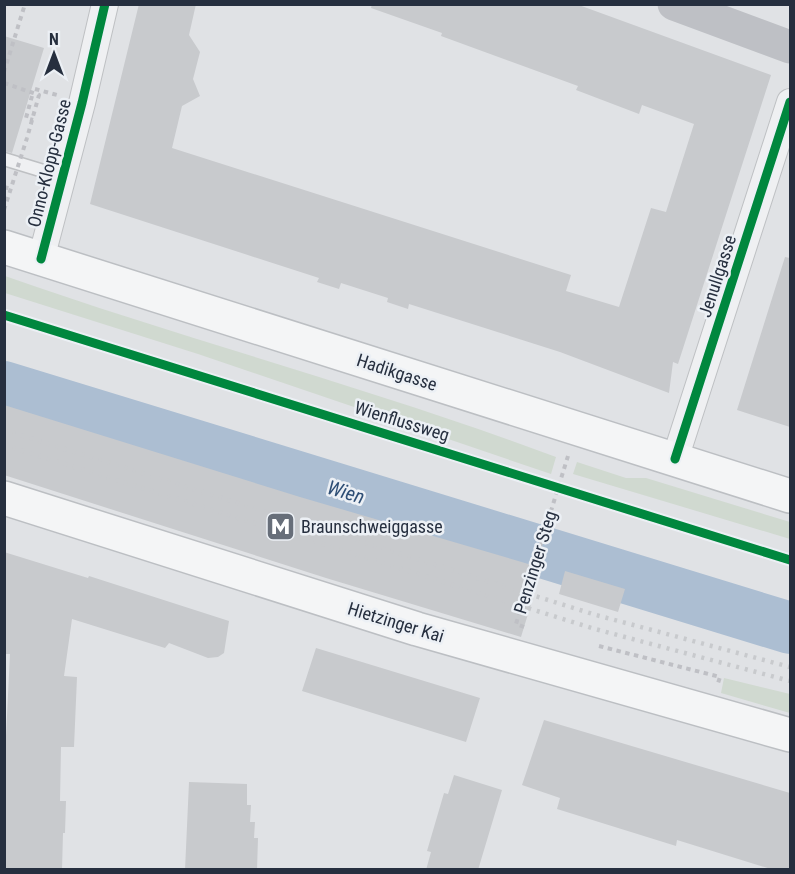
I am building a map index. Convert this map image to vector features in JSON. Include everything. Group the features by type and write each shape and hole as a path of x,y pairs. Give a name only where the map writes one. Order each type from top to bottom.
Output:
{"main road":[{"name":"Hadikgasse","path":"4,247 790,496"},
{"name":"Hietzinger Kai","path":"4,498 417,629 790,735"}],"street":[{"name":"Onno-Klopp-Gasse","path":"41,259 105,4"},
{"path":"674,4 790,47"},
{"name":"Jenullgasse","path":"675,459 790,102"}],"lane":[{"path":"4,159 63,177"}],"path":[{"path":"4,72 25,4"},
{"path":"4,83 39,95 4,210"},
{"path":"32,96 26,118 33,120"},
{"path":"4,187 11,189"},
{"path":"551,485 563,489"}],"shaded area":[{"path":"5,276 488,432 556,457 551,474 198,354 5,293"},
{"path":"577,462 626,478 646,478 790,522 790,539 573,474"},
{"path":"724,678 790,694 790,713 721,693"}],"building":[{"path":"139,4 196,4 189,35 200,52 193,79 200,96 182,106 172,148 571,275 566,291 619,307 651,208 666,212 694,124 642,105 639,114 576,90 578,86 371,8 372,4 576,4 771,75 678,364 673,362 669,393 560,352 409,304 408,309 387,302 388,298 341,283 339,289 317,282 319,278 90,204"},
{"path":"4,36 44,48 12,153 4,151"},
{"path":"785,257 790,258 790,427 737,410"},
{"path":"4,405 300,497 542,568 521,637 326,578 4,475"},
{"path":"4,552 88,578 89,576 229,621 224,653 218,657 208,658 169,643 165,648 72,619 64,676 77,677 74,747 61,747 60,801 66,801 62,870 4,870 4,777 10,654 4,654"},
{"path":"565,571 625,589 618,612 559,594"},
{"path":"316,648 480,698 466,742 302,691"},
{"path":"544,720 790,793 790,870 774,870 677,840 676,846 557,809 560,798 522,785"},
{"path":"454,775 502,790 478,870 426,870 431,852 427,851 444,793 448,794"},
{"path":"189,782 247,784 247,805 251,805 250,822 255,822 254,838 258,838 257,870 185,870"}],"waterway":[{"name":"Wien","path":"4,387 790,628"}],"railway":[{"path":"4,430 596,615 790,667"},
{"path":"4,445 595,629 790,681"}],"cycle path":[{"path":"41,259 105,4"},
{"path":"675,459 790,102"},
{"name":"Wienflussweg","path":"4,315 790,560"}],"place":[{"name":"Braunschweiggasse","path":"280,526"}]}
